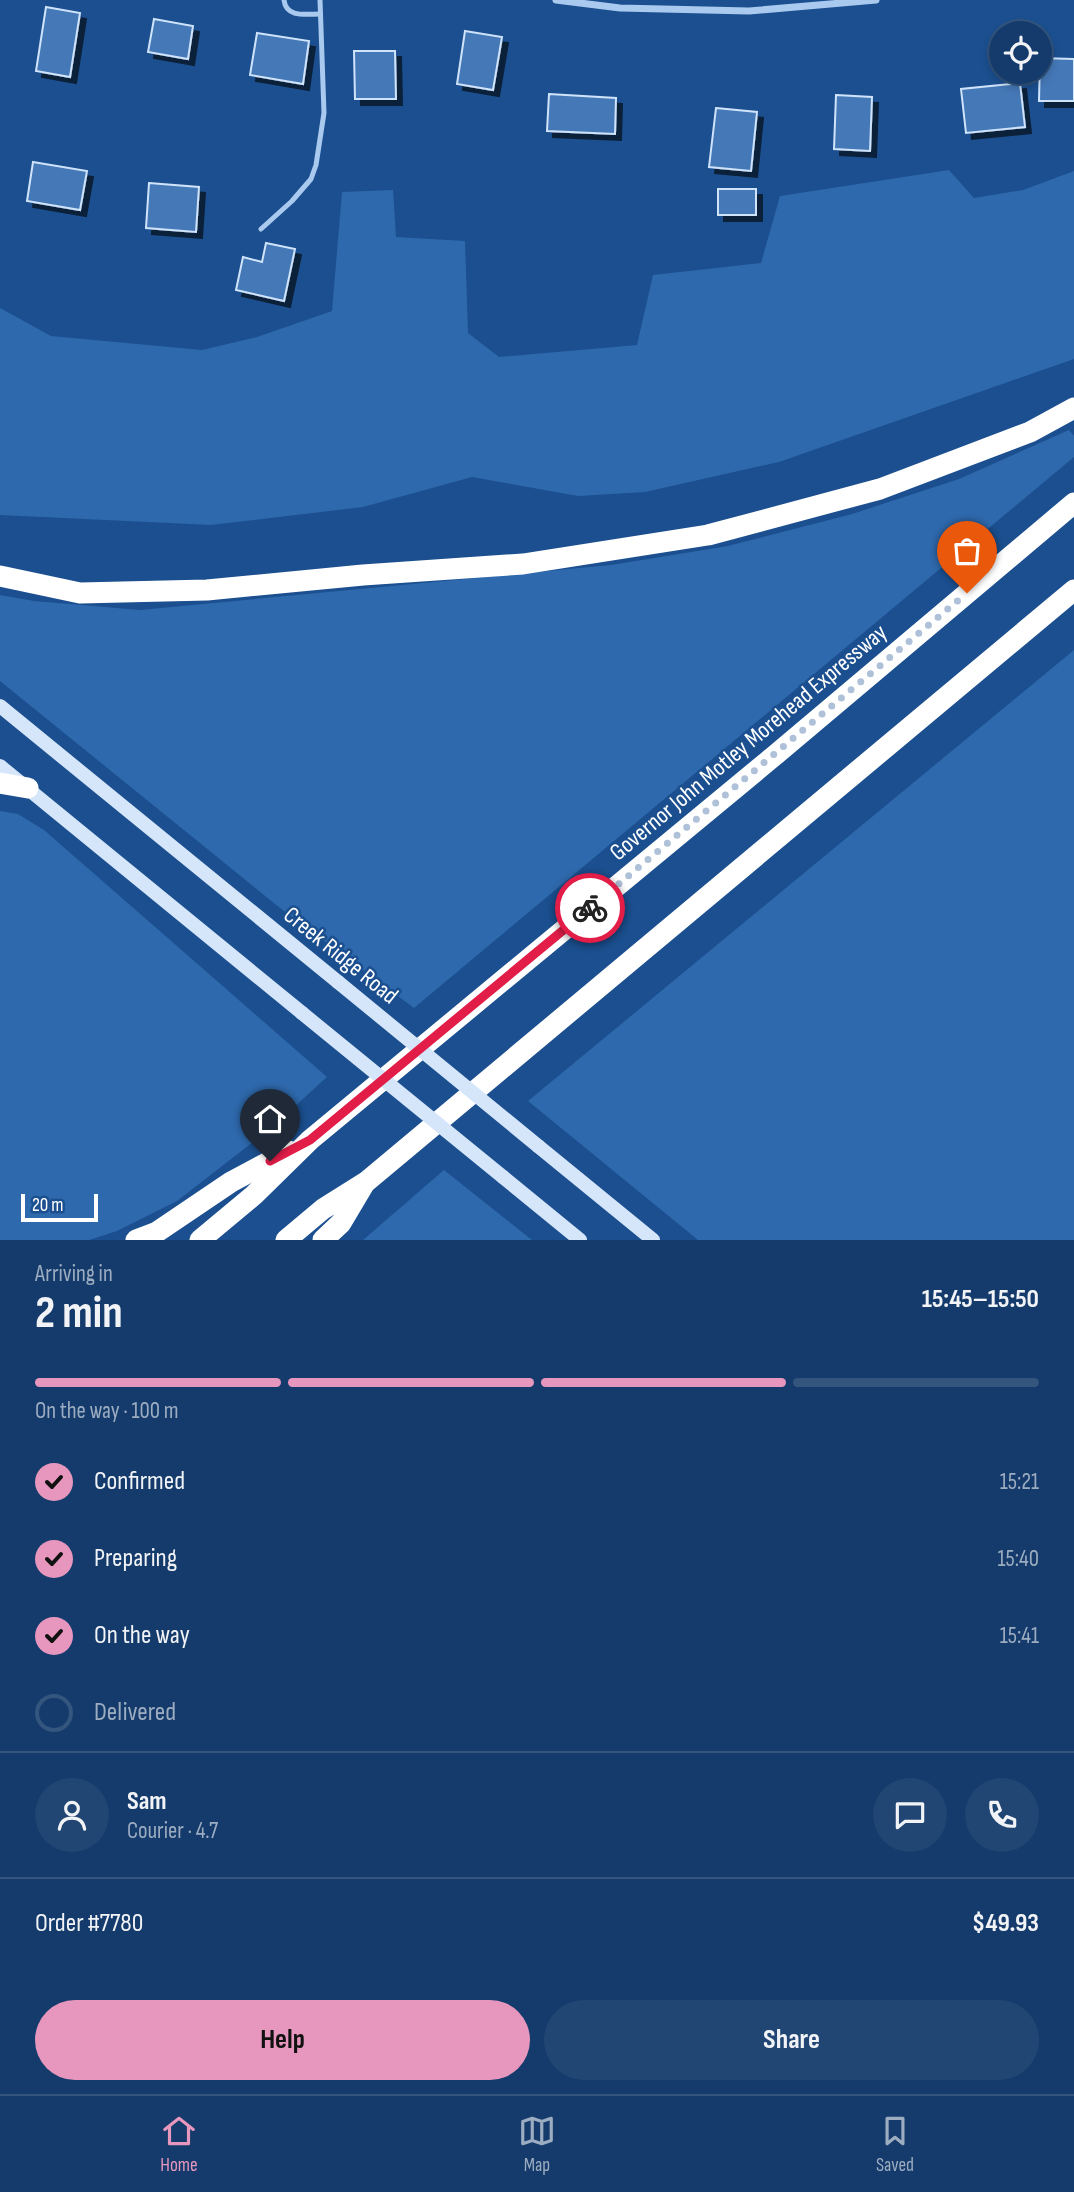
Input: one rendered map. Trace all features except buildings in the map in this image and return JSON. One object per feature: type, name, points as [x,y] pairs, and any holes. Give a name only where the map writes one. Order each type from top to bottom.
[{"type":"highway","points":[[0,576],[80,593],[207,590],[523,564],[695,537],[880,489],[1030,432],[1074,408]]},
{"type":"highway","name":"Governor John Motley Morehead Expressway","points":[[200,1240],[254,1195],[310,1140],[774,756],[1074,503]]},
{"type":"highway","points":[[286,1240],[323,1209],[366,1182],[1074,590]]},
{"type":"highway","points":[[0,783],[28,788]]},
{"type":"highway","points":[[136,1240],[157,1231],[231,1182],[310,1140]]},
{"type":"highway","points":[[323,1240],[341,1223],[366,1182]]},
{"type":"main road","name":"Creek Ridge Road","points":[[0,706],[653,1240]]},
{"type":"main road","points":[[0,766],[580,1240]]},
{"type":"street","points":[[556,0],[620,8],[749,11],[876,0]]},
{"type":"lane","points":[[284,0],[290,12],[300,15],[320,14]]},
{"type":"lane","points":[[261,229],[299,194],[311,179],[316,165],[324,113],[320,0]]},
{"type":"shaded area","points":[[949,170],[974,198],[1023,190],[1074,171],[1074,359],[779,462],[645,492],[578,496],[472,477],[363,507],[211,525],[0,515],[0,308],[51,336],[202,350],[257,337],[332,311],[342,192],[393,190],[396,237],[465,241],[468,333],[499,357],[637,345],[653,275],[761,263],[780,196]]},
{"type":"shaded area","points":[[1069,430],[1074,436],[1074,457],[414,1008],[280,908],[0,681],[0,595],[34,601],[140,610],[611,565],[728,546],[852,514],[959,479]]},
{"type":"shaded area","points":[[1074,650],[1074,1240],[698,1240],[528,1101]]},
{"type":"shaded area","points":[[0,811],[18,814],[44,830],[327,1077],[270,1129],[177,1201],[117,1231],[89,1240],[0,1240]]},
{"type":"shaded area","points":[[444,1170],[532,1240],[363,1240]]},
{"type":"way so far","points":[[590,908],[967,593]]},
{"type":"route","points":[[270,1161],[310,1140],[590,908]]}]
